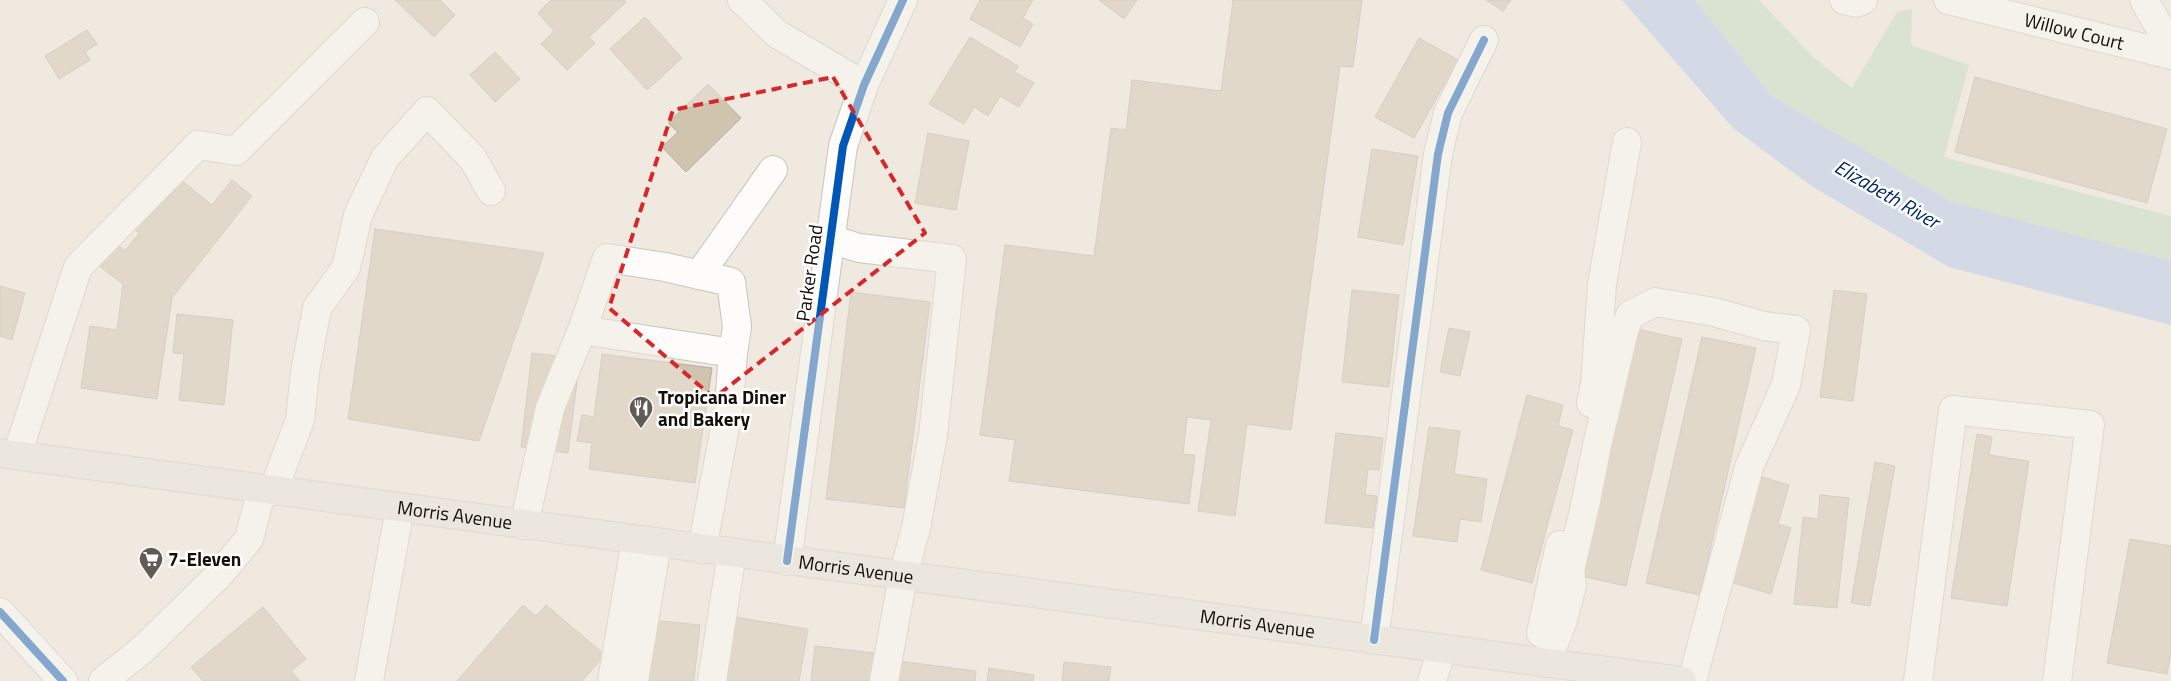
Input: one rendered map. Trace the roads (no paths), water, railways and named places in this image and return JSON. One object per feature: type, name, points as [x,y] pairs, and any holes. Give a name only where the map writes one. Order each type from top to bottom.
[{"type":"main road","name":"Morris Avenue","points":[[9,454],[646,542],[1682,681]]},
{"type":"street","points":[[742,0],[777,34],[864,85]]},
{"type":"street","name":"Parker Road","points":[[787,560],[843,146],[864,85],[903,0]]},
{"type":"street","points":[[1844,0],[1856,3],[1863,0]]},
{"type":"street","name":"Willow Court","points":[[1948,0],[2171,55]]},
{"type":"street","points":[[2144,0],[2171,48]]},
{"type":"street","points":[[9,454],[78,267],[198,145],[236,151],[365,22]]},
{"type":"street","points":[[1374,640],[1438,154],[1448,113],[1484,40]]},
{"type":"street","points":[[103,681],[156,636],[218,576],[249,539],[267,490],[300,420],[305,372],[316,308],[346,268],[358,216],[385,158],[428,111],[473,159],[491,191]]},
{"type":"street","points":[[1541,662],[1595,384],[1602,284],[1626,142]]},
{"type":"street","points":[[699,275],[773,170]]},
{"type":"street","points":[[830,238],[859,248],[952,259],[933,435],[916,528],[903,576],[884,681]]},
{"type":"street","points":[[524,525],[550,408],[582,330],[607,258],[665,267],[731,282],[737,327],[729,406],[702,549]]},
{"type":"street","points":[[1541,662],[1562,623],[1572,586],[1570,570],[1624,331],[1630,315],[1655,302],[1714,312],[1764,326],[1796,330],[1786,385],[1749,467],[1692,681]]},
{"type":"street","points":[[582,330],[733,353]]},
{"type":"street","points":[[1918,681],[1953,410],[2090,425],[2057,681]]},
{"type":"street","points":[[369,681],[400,508]]},
{"type":"street","points":[[612,681],[646,542]]},
{"type":"street","points":[[634,681],[646,542]]},
{"type":"street","points":[[712,681],[732,553]]},
{"type":"street","points":[[0,612],[63,681]]},
{"type":"street","points":[[1432,681],[1442,649]]},
{"type":"water","name":"Elizabeth River","points":[[1622,0],[1695,0],[1771,95],[1952,202],[2171,261],[2171,325],[1949,267],[1813,187],[1733,128]]},
{"type":"place","name":"Tropicana Diner and Bakery","points":[[641,429]]},
{"type":"place","name":"7-Eleven","points":[[151,580]]}]
